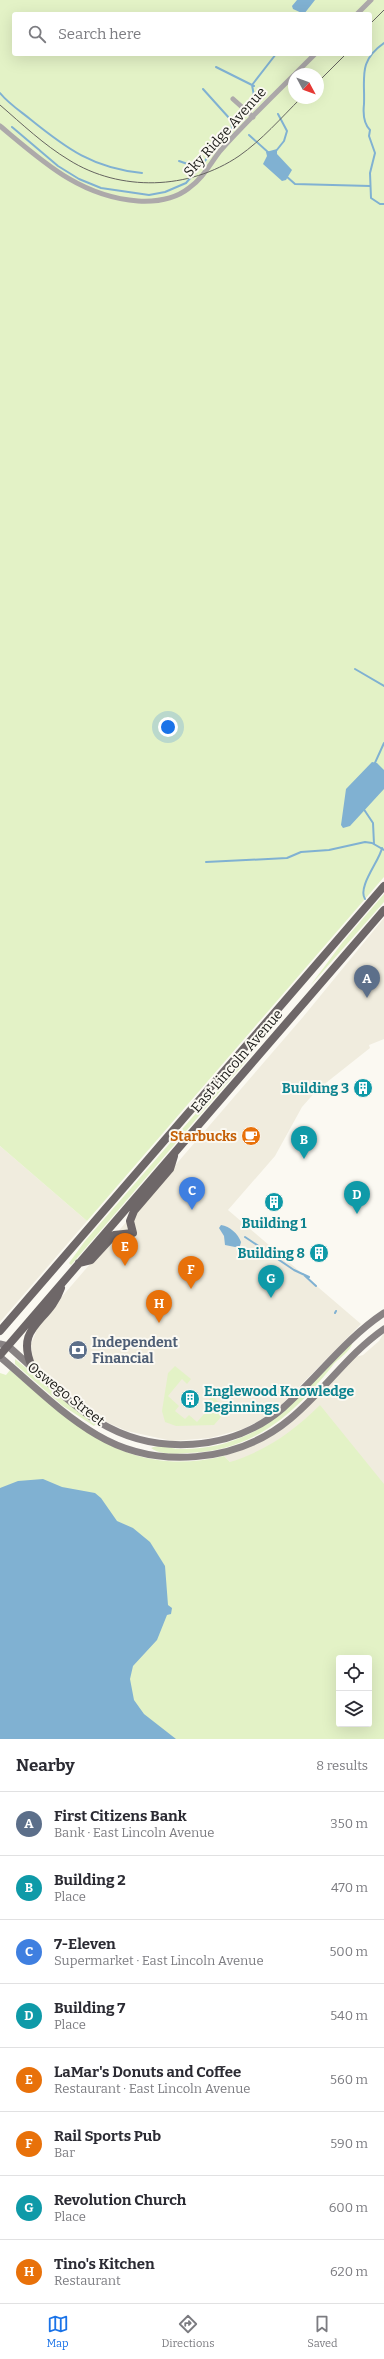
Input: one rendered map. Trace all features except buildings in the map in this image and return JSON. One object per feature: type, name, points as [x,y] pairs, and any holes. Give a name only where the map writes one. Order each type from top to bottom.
[{"type":"main road","name":"East Lincoln Avenue","points":[[0,1331],[384,886]]},
{"type":"main road","name":"East Lincoln Avenue","points":[[0,1356],[4,1345],[62,1283],[384,910]]},
{"type":"main road","points":[[79,1263],[91,1260],[114,1235],[133,1233],[130,1221],[134,1211],[170,1169],[176,1152]]},
{"type":"main road","points":[[32,1367],[26,1349],[27,1338],[56,1301],[62,1283]]},
{"type":"main road","name":"Oswego Street","points":[[4,1345],[85,1413],[117,1431],[159,1443],[205,1443],[237,1435],[269,1418],[294,1398],[355,1335],[384,1313]]},
{"type":"main road","name":"Oswego Street","points":[[0,1356],[74,1420],[103,1439],[129,1449],[153,1455],[197,1457],[240,1447],[278,1428],[300,1410],[362,1345],[384,1329]]},
{"type":"street","points":[[359,12],[371,0]]},
{"type":"street","name":"Sky Ridge Avenue","points":[[301,68],[314,56]]},
{"type":"street","name":"Sky Ridge Avenue","points":[[0,126],[48,166],[80,186],[105,196],[146,201],[169,199],[191,188],[204,174],[221,150],[288,81]]},
{"type":"street","points":[[233,99],[253,117]]},
{"type":"shaded area","points":[[384,918],[384,1039],[369,1045],[370,1048],[317,1090],[302,1107],[275,1156],[228,1210],[361,1324],[281,1405],[259,1421],[243,1429],[210,1438],[172,1441],[127,1431],[104,1421],[80,1403],[33,1361],[31,1344],[36,1332],[34,1329],[303,1017]]},
{"type":"shaded area","points":[[0,1146],[87,1221],[0,1322]]},
{"type":"shaded area","points":[[384,1333],[384,1499],[230,1462],[224,1456],[258,1443],[291,1423],[355,1357],[363,1355],[379,1341]]},
{"type":"green space","points":[[0,0],[384,0],[384,877],[87,1221],[0,1146]]},
{"type":"green space","points":[[384,894],[384,902],[310,986],[342,943]]},
{"type":"green space","points":[[243,1059],[247,1060],[71,1265],[69,1263],[85,1241]]},
{"type":"green space","points":[[352,1343],[347,1351],[303,1400],[270,1427],[252,1437],[211,1451],[168,1454],[151,1448],[158,1446],[181,1449],[204,1448],[226,1443],[248,1435],[266,1425],[281,1413],[336,1357]]},
{"type":"green space","points":[[15,1359],[96,1424],[94,1426],[63,1406],[15,1364]]},
{"type":"green space","points":[[175,1366],[191,1379],[187,1384],[182,1379],[168,1396],[179,1406],[175,1411],[185,1419],[189,1415],[197,1422],[212,1405],[208,1401],[212,1396],[227,1410],[214,1425],[176,1426],[165,1422],[162,1411],[168,1373]]},
{"type":"green space","points":[[10,1370],[58,1411],[106,1443],[132,1454],[160,1460],[190,1461],[224,1456],[230,1462],[256,1452],[279,1439],[290,1432],[320,1405],[384,1484],[384,1739],[0,1739],[0,1373],[6,1375]]},
{"type":"water","points":[[297,0],[315,0],[306,12],[300,12],[293,9],[292,6]]},
{"type":"water","points":[[277,149],[277,154],[292,170],[286,180],[282,181],[263,164],[267,156],[266,152]]},
{"type":"water","points":[[372,762],[377,763],[384,770],[384,789],[350,826],[343,828],[341,825],[346,789]]},
{"type":"water","points":[[221,1225],[228,1227],[236,1233],[241,1242],[240,1246],[235,1247],[225,1245],[224,1236],[219,1228]]},
{"type":"water","points":[[43,1479],[62,1487],[95,1493],[101,1498],[117,1521],[133,1528],[150,1542],[165,1566],[168,1605],[172,1608],[171,1614],[167,1615],[157,1640],[133,1666],[130,1679],[134,1700],[144,1714],[176,1739],[0,1739],[0,1488],[18,1481]]},
{"type":"waterway","points":[[372,54],[384,43]]},
{"type":"waterway","points":[[255,101],[252,85],[274,56]]},
{"type":"waterway","points":[[370,56],[364,78],[364,118],[370,130],[369,136],[375,153],[370,173],[371,198],[380,204],[384,204]]},
{"type":"waterway","points":[[216,67],[254,86]]},
{"type":"waterway","points":[[203,89],[230,119],[240,121]]},
{"type":"waterway","points":[[0,93],[10,104],[69,148],[95,162],[109,167],[142,173]]},
{"type":"waterway","points":[[276,151],[284,141],[287,131],[278,114]]},
{"type":"waterway","points":[[12,127],[58,166],[79,179],[101,188],[149,195],[165,192],[186,183],[232,129],[231,119]]},
{"type":"waterway","points":[[249,135],[269,153]]},
{"type":"waterway","points":[[179,161],[199,168]]},
{"type":"waterway","points":[[286,176],[295,184],[370,186]]},
{"type":"waterway","points":[[355,669],[384,686]]},
{"type":"waterway","points":[[374,765],[384,743]]},
{"type":"waterway","points":[[363,808],[373,823],[374,844]]},
{"type":"waterway","points":[[206,862],[287,858],[301,852],[329,850],[365,842],[372,843],[384,850]]},
{"type":"waterway","points":[[365,899],[363,894],[366,881],[382,848]]},
{"type":"waterway","points":[[245,1237],[294,1270],[309,1277]]},
{"type":"waterway","points":[[303,1274],[316,1286]]},
{"type":"tram line","points":[[372,22],[384,10]]},
{"type":"tram line","points":[[324,76],[344,56]]},
{"type":"tram line","points":[[0,105],[33,134],[69,160],[110,178],[132,182],[154,183],[177,181],[199,175],[219,167],[239,156],[263,136],[295,104]]},
{"type":"place","name":"First Citizens Bank","points":[[367,998]]},
{"type":"place","name":"Building 3","points":[[363,1088]]},
{"type":"place","name":"Starbucks","points":[[251,1136]]},
{"type":"place","name":"Building 2","points":[[304,1159]]},
{"type":"place","name":"Building 1","points":[[274,1202]]},
{"type":"place","name":"7-Eleven","points":[[192,1210]]},
{"type":"place","name":"Building 7","points":[[357,1214]]},
{"type":"place","name":"Building 8","points":[[319,1253]]},
{"type":"place","name":"LaMar's Donuts and Coffee","points":[[125,1266]]},
{"type":"place","name":"Rail Sports Pub","points":[[191,1289]]},
{"type":"place","name":"Revolution Church","points":[[271,1298]]},
{"type":"place","name":"Tino's Kitchen","points":[[159,1323]]},
{"type":"place","name":"Independent Financial","points":[[78,1350]]},
{"type":"place","name":"Englewood Knowledge Beginnings","points":[[190,1399]]}]
